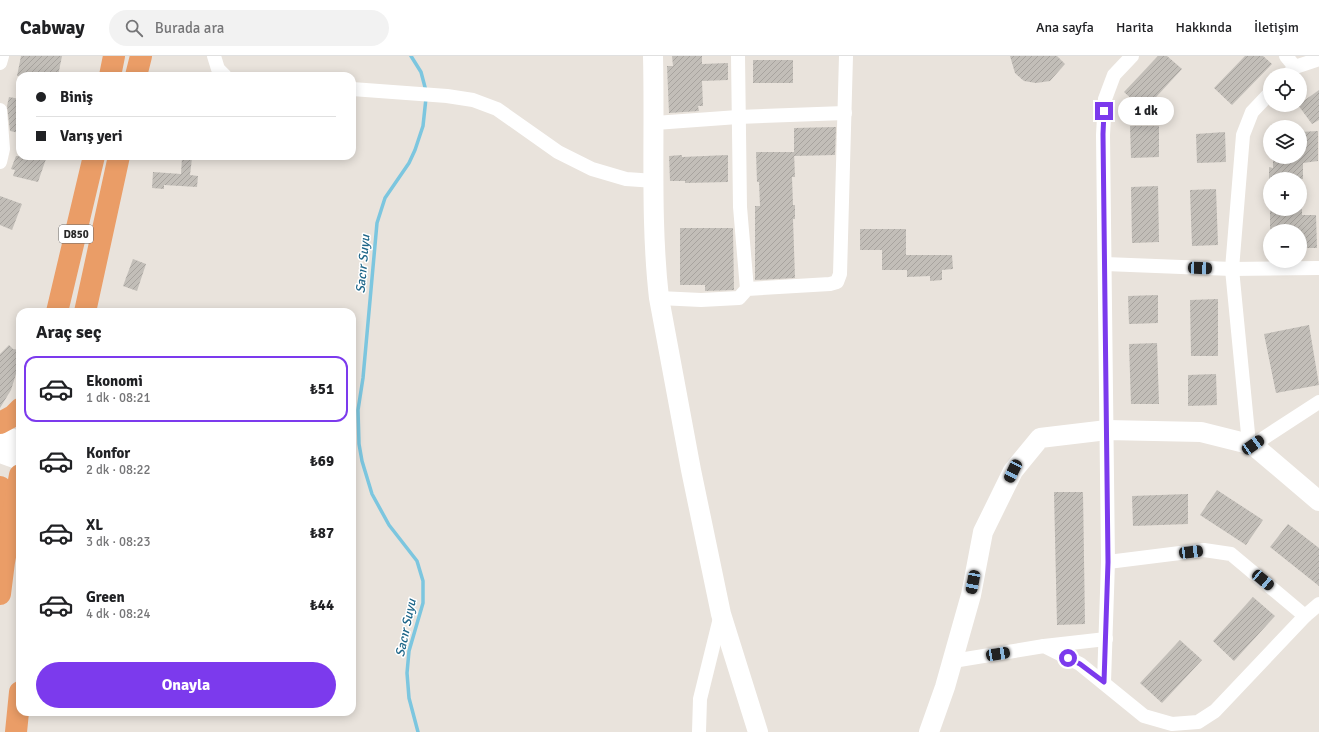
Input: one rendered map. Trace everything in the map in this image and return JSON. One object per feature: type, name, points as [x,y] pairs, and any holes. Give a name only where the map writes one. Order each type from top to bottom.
[{"type":"highway","points":[[111,72],[114,56]]},
{"type":"highway","points":[[137,72],[141,56]]},
{"type":"highway","name":"D850","points":[[58,308],[93,160]]},
{"type":"highway","name":"D850","points":[[86,308],[118,160]]},
{"type":"highway","points":[[0,423],[16,414]]},
{"type":"highway","points":[[0,487],[5,530]]},
{"type":"highway","points":[[0,594],[5,530],[16,490]]},
{"type":"highway","points":[[16,732],[18,716]]},
{"type":"street","points":[[0,63],[2,56]]},
{"type":"street","points":[[214,56],[218,69],[221,72]]},
{"type":"street","points":[[653,56],[656,275],[659,298],[691,470],[721,614],[758,732]]},
{"type":"street","points":[[738,56],[740,207],[747,289]]},
{"type":"street","points":[[659,298],[701,300],[739,298],[747,289],[830,284],[837,282],[840,274],[846,56]]},
{"type":"street","points":[[1104,682],[1108,562],[1103,134],[1105,99],[1114,75],[1132,56]]},
{"type":"street","points":[[1286,56],[1290,68]]},
{"type":"street","points":[[1298,68],[1319,59]]},
{"type":"street","points":[[356,89],[447,96],[473,100],[497,109],[558,152],[601,173],[626,180],[655,181]]},
{"type":"street","points":[[1251,444],[1232,269],[1243,135],[1252,112],[1263,100]]},
{"type":"street","points":[[0,110],[3,149],[0,162]]},
{"type":"street","points":[[655,123],[738,117],[845,113]]},
{"type":"street","points":[[1105,264],[1232,269],[1319,268]]},
{"type":"street","points":[[1251,444],[1319,402]]},
{"type":"street","points":[[929,732],[953,661],[971,594],[983,532],[1013,471],[1040,438],[1107,430],[1201,432],[1251,444],[1319,501]]},
{"type":"street","points":[[0,435],[16,441]]},
{"type":"street","points":[[0,453],[16,459]]},
{"type":"street","points":[[1108,562],[1204,550],[1231,554],[1305,616]]},
{"type":"street","points":[[1044,646],[1080,664],[1144,716],[1172,724],[1198,722],[1215,711],[1305,616],[1319,604]]},
{"type":"street","points":[[699,732],[700,699],[721,614]]},
{"type":"street","points":[[953,661],[1044,646],[1106,639]]},
{"type":"building","points":[[21,56],[62,56],[59,72],[18,72]]},
{"type":"building","points":[[672,56],[702,56],[702,64],[728,63],[728,80],[702,81],[703,106],[698,106],[699,111],[669,113],[667,66],[673,66]]},
{"type":"building","points":[[1010,56],[1057,56],[1065,64],[1050,81],[1036,83],[1024,81],[1015,73]]},
{"type":"building","points":[[1158,56],[1167,56],[1182,69],[1144,110],[1124,92]]},
{"type":"building","points":[[1245,56],[1263,56],[1272,64],[1268,68],[1263,68],[1263,73],[1232,105],[1214,88]]},
{"type":"building","points":[[753,60],[793,60],[793,83],[753,83]]},
{"type":"building","points":[[1319,90],[1319,120],[1312,124],[1303,112],[1307,112],[1307,99]]},
{"type":"building","points":[[9,97],[16,98],[16,132],[10,131],[7,106]]},
{"type":"building","points":[[1130,126],[1159,126],[1159,157],[1131,158]]},
{"type":"building","points":[[836,127],[835,155],[794,156],[794,128]]},
{"type":"building","points":[[1318,131],[1318,161],[1307,162],[1307,132]]},
{"type":"building","points":[[1225,132],[1226,162],[1197,163],[1196,134]]},
{"type":"building","points":[[756,152],[794,152],[795,177],[792,177],[793,205],[795,205],[795,219],[793,219],[795,278],[755,280],[755,206],[760,206],[759,182],[757,182]]},
{"type":"building","points":[[682,155],[682,157],[728,155],[728,182],[685,183],[685,181],[670,181],[669,156]]},
{"type":"building","points":[[16,156],[16,160],[46,160],[38,182],[13,176],[15,170],[11,169]]},
{"type":"building","points":[[182,160],[192,160],[190,175],[198,176],[197,187],[164,185],[164,189],[152,188],[153,172],[181,174]]},
{"type":"building","points":[[1273,164],[1303,164],[1303,172],[1269,172],[1269,167],[1273,168]]},
{"type":"building","points":[[1158,186],[1159,242],[1132,243],[1131,187]]},
{"type":"building","points":[[1216,189],[1218,245],[1192,246],[1190,190]]},
{"type":"building","points":[[0,196],[22,204],[12,230],[0,225]]},
{"type":"building","points":[[1316,215],[1317,248],[1307,248],[1307,224],[1270,224],[1270,216]]},
{"type":"building","points":[[680,228],[733,228],[734,290],[705,291],[705,285],[680,285]]},
{"type":"building","points":[[860,229],[906,229],[906,255],[952,255],[953,269],[942,270],[942,280],[930,281],[930,276],[907,277],[907,270],[882,270],[882,250],[860,250]]},
{"type":"building","points":[[133,259],[146,264],[137,291],[123,286]]},
{"type":"building","points":[[1158,295],[1158,323],[1129,324],[1128,296]]},
{"type":"building","points":[[1218,299],[1218,356],[1191,356],[1190,300]]},
{"type":"building","points":[[1309,325],[1319,385],[1276,393],[1264,334]]},
{"type":"building","points":[[1157,343],[1159,404],[1131,404],[1129,344]]},
{"type":"building","points":[[9,345],[13,349],[16,349],[16,374],[11,390],[0,408],[0,354]]},
{"type":"building","points":[[1216,374],[1217,405],[1188,406],[1188,375]]},
{"type":"building","points":[[1217,490],[1263,520],[1246,545],[1200,515]]},
{"type":"building","points":[[1054,492],[1083,492],[1085,624],[1057,625]]},
{"type":"building","points":[[1188,494],[1188,524],[1133,526],[1132,496]]},
{"type":"building","points":[[1288,524],[1319,548],[1319,586],[1270,547]]},
{"type":"building","points":[[1253,597],[1275,616],[1234,661],[1213,641]]},
{"type":"building","points":[[1180,640],[1202,660],[1162,703],[1140,683]]},
{"type":"waterway","name":"Sacır Suyu","points":[[411,56],[421,72],[426,91]]},
{"type":"waterway","name":"Sacır Suyu","points":[[418,732],[409,698],[407,673],[409,651],[423,603],[423,581],[417,561],[389,525],[372,494],[362,461],[359,444],[358,410],[363,378],[377,223],[385,198],[409,163],[415,150],[423,126],[426,98]]},
{"type":"route","points":[[1068,658],[1080,664],[1104,682],[1108,562],[1103,134],[1104,111]]}]
